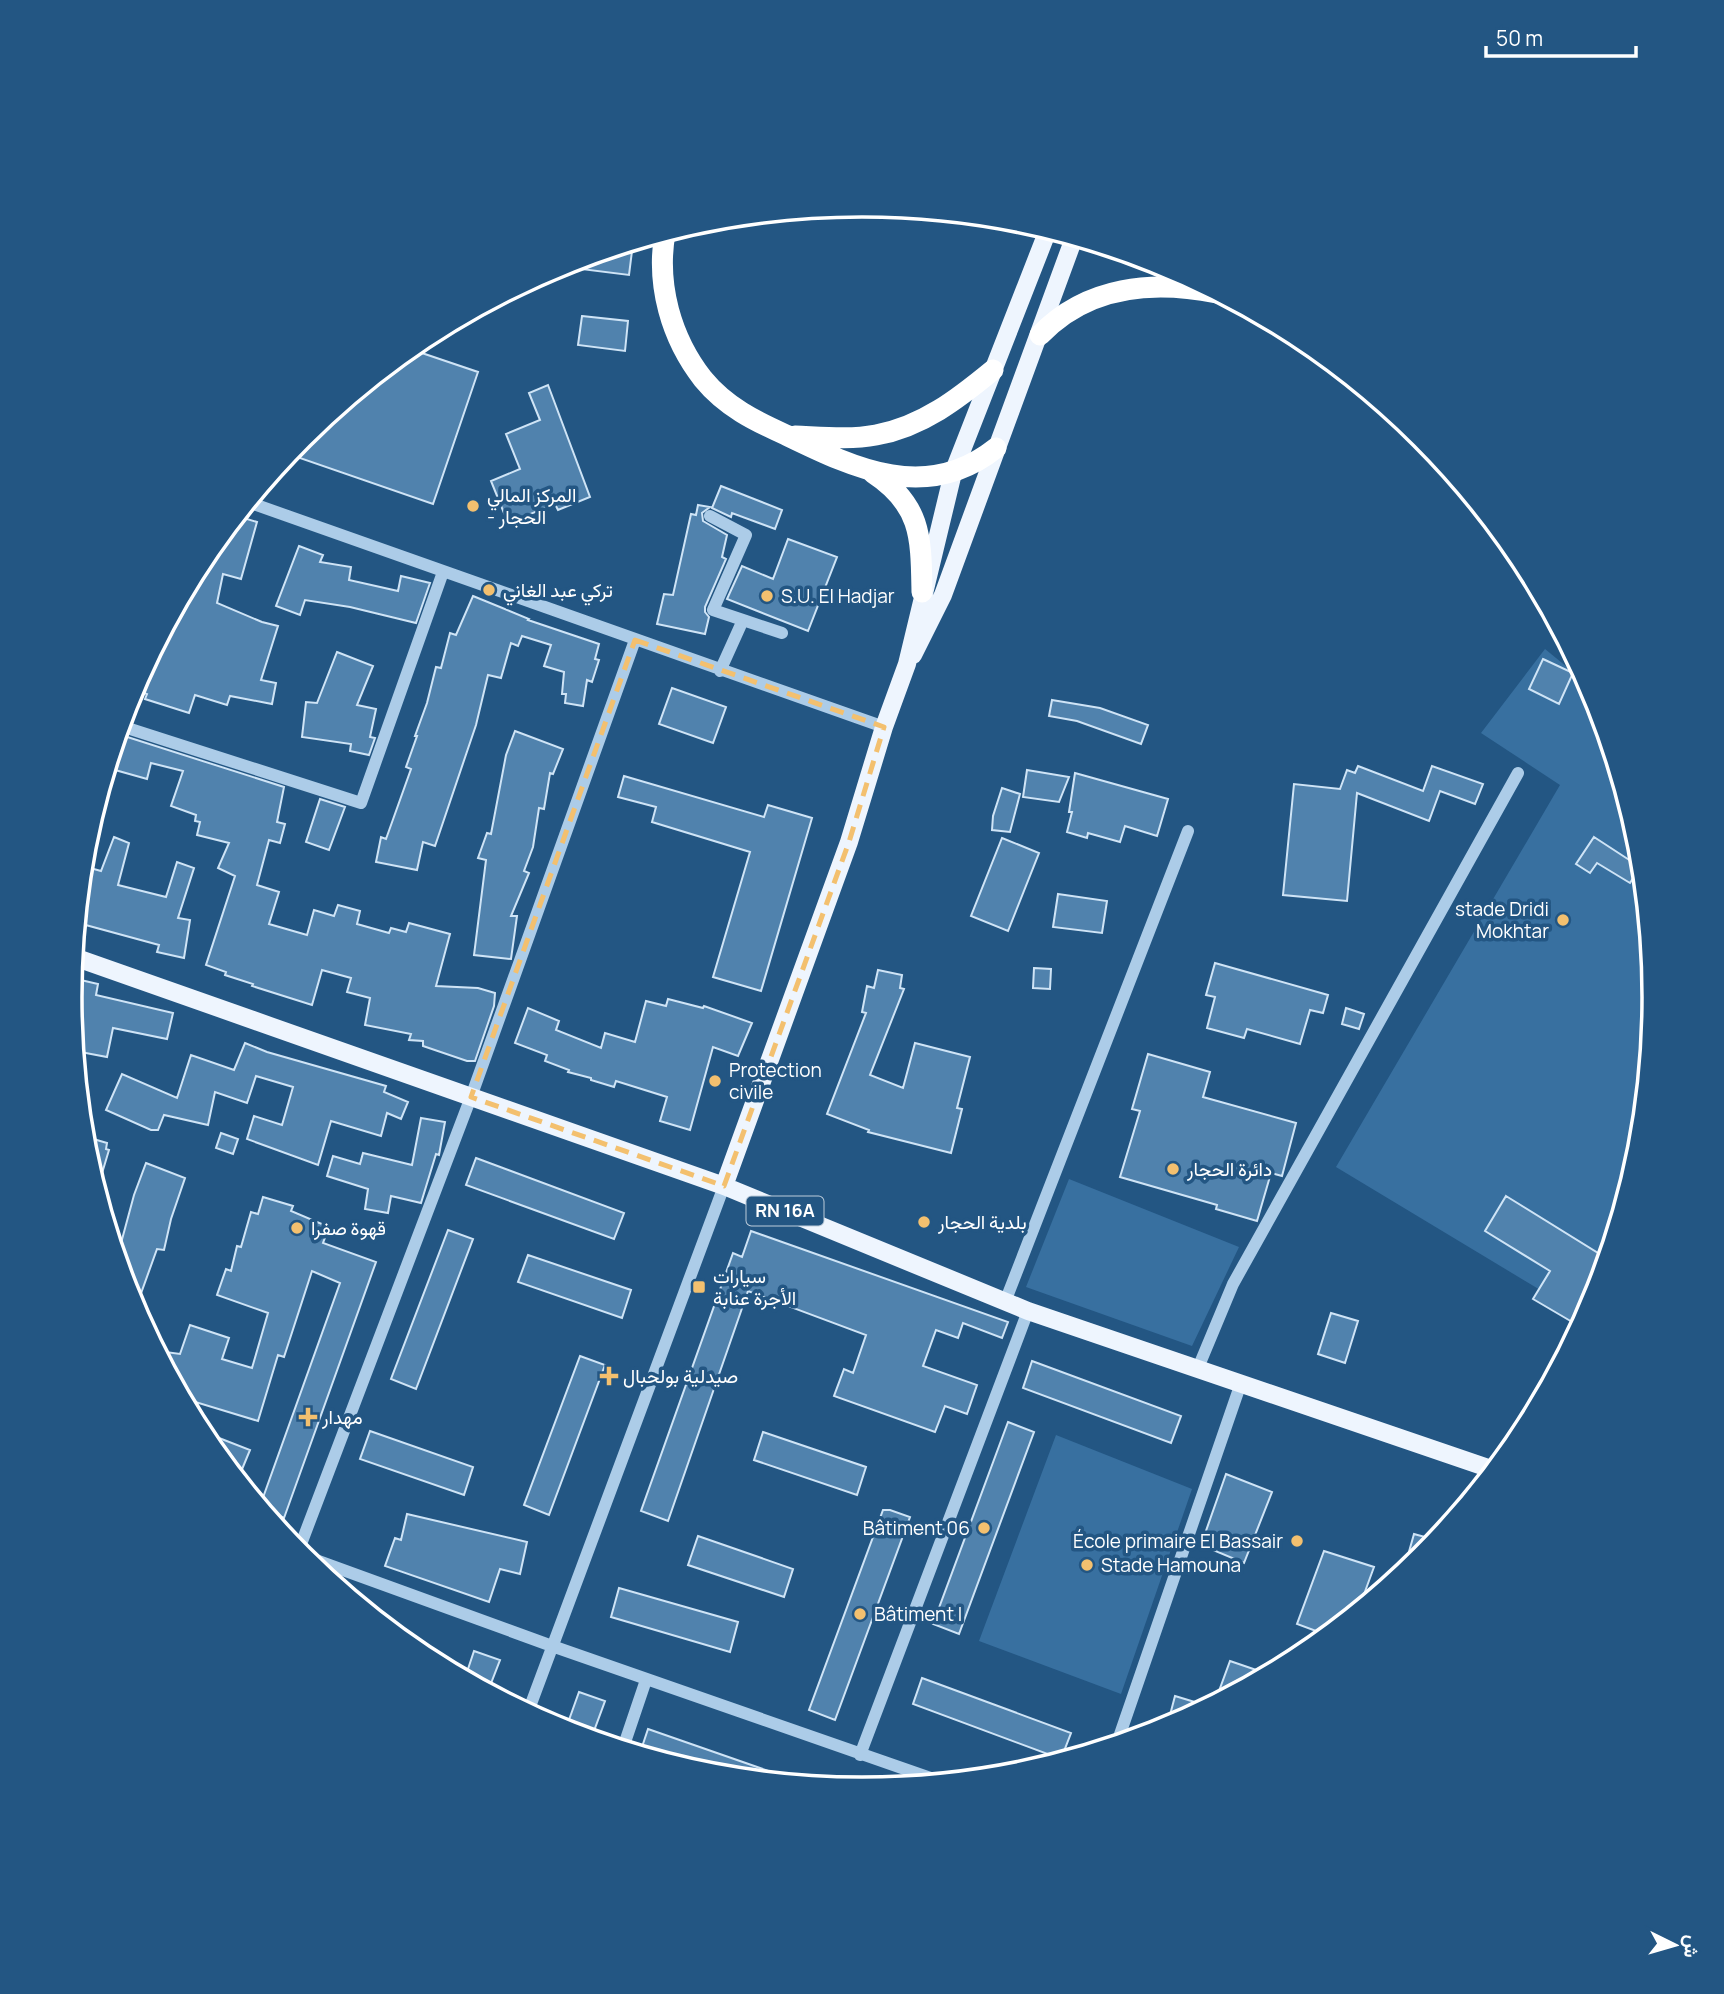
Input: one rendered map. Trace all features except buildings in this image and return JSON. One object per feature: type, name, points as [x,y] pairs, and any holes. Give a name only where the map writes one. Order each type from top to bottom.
[{"type":"highway","points":[[664,243],[664,292],[674,328],[705,381],[741,413],[831,457],[868,470],[902,476],[953,473],[972,466],[996,448]]},
{"type":"highway","points":[[1040,335],[1052,322],[1095,297],[1141,287],[1182,287]]},
{"type":"highway","points":[[785,435],[876,436],[901,428],[945,407],[993,370]]},
{"type":"highway","points":[[868,470],[897,491],[914,515],[919,533],[922,592]]},
{"type":"main road","points":[[724,1186],[849,842],[884,727],[907,664],[922,592],[953,473],[1045,239]]},
{"type":"main road","points":[[907,664],[917,650],[943,595],[1071,246]]},
{"type":"main road","name":"RN 16A","points":[[83,960],[724,1186],[1028,1311],[1485,1467]]},
{"type":"street","points":[[257,505],[884,727]]},
{"type":"street","points":[[710,516],[746,535],[713,610],[782,633]]},
{"type":"street","points":[[130,729],[361,803],[443,572]]},
{"type":"street","points":[[720,671],[743,621]]},
{"type":"street","points":[[304,1540],[471,1097],[635,640]]},
{"type":"street","points":[[1198,1368],[1233,1284],[1518,773]]},
{"type":"street","points":[[1005,1302],[1188,831]]},
{"type":"street","points":[[531,1702],[724,1186]]},
{"type":"street","points":[[860,1755],[1028,1311]]},
{"type":"street","points":[[1120,1732],[1241,1383]]},
{"type":"street","points":[[327,1563],[646,1680],[919,1774]]},
{"type":"street","points":[[626,1740],[646,1680]]},
{"type":"highlighted area","points":[[635,640],[884,727],[849,842],[724,1186],[471,1097]]},
{"type":"shaded area","name":"stade Dridi Mokhtar","points":[[1545,649],[1568,668],[1582,699],[1600,746],[1627,845],[1635,895],[1642,997],[1635,1099],[1615,1199],[1600,1248],[1575,1311],[1336,1167],[1560,785],[1481,733]]},
{"type":"shaded area","points":[[1069,1179],[1239,1247],[1192,1346],[1026,1287]]},
{"type":"shaded area","name":"Stade Hamouna","points":[[1056,1435],[1192,1489],[1121,1694],[979,1641]]},
{"type":"place","name":"المركز المالي - الحجار","points":[[473,506]]},
{"type":"place","name":"تركي عبد الغاني","points":[[489,590]]},
{"type":"place","name":"S.U. El Hadjar","points":[[767,596]]},
{"type":"place","name":"stade Dridi Mokhtar","points":[[1563,920]]},
{"type":"place","name":"Protection civile","points":[[715,1081]]},
{"type":"place","name":"دائرة الحجار","points":[[1173,1169]]},
{"type":"place","name":"بلدية الحجار","points":[[924,1222]]},
{"type":"place","name":"قهوة صفرا","points":[[297,1228]]},
{"type":"place","name":"سيارات الأجرة عنابة","points":[[699,1287]]},
{"type":"place","name":"صيدلية بولحبال","points":[[609,1376]]},
{"type":"place","name":"مهدار","points":[[308,1417]]},
{"type":"place","name":"Bâtiment 06","points":[[984,1528]]},
{"type":"place","name":"École primaire El Bassair","points":[[1297,1541]]},
{"type":"place","name":"Stade Hamouna","points":[[1087,1565]]},
{"type":"place","name":"Bâtiment I","points":[[860,1614]]}]
